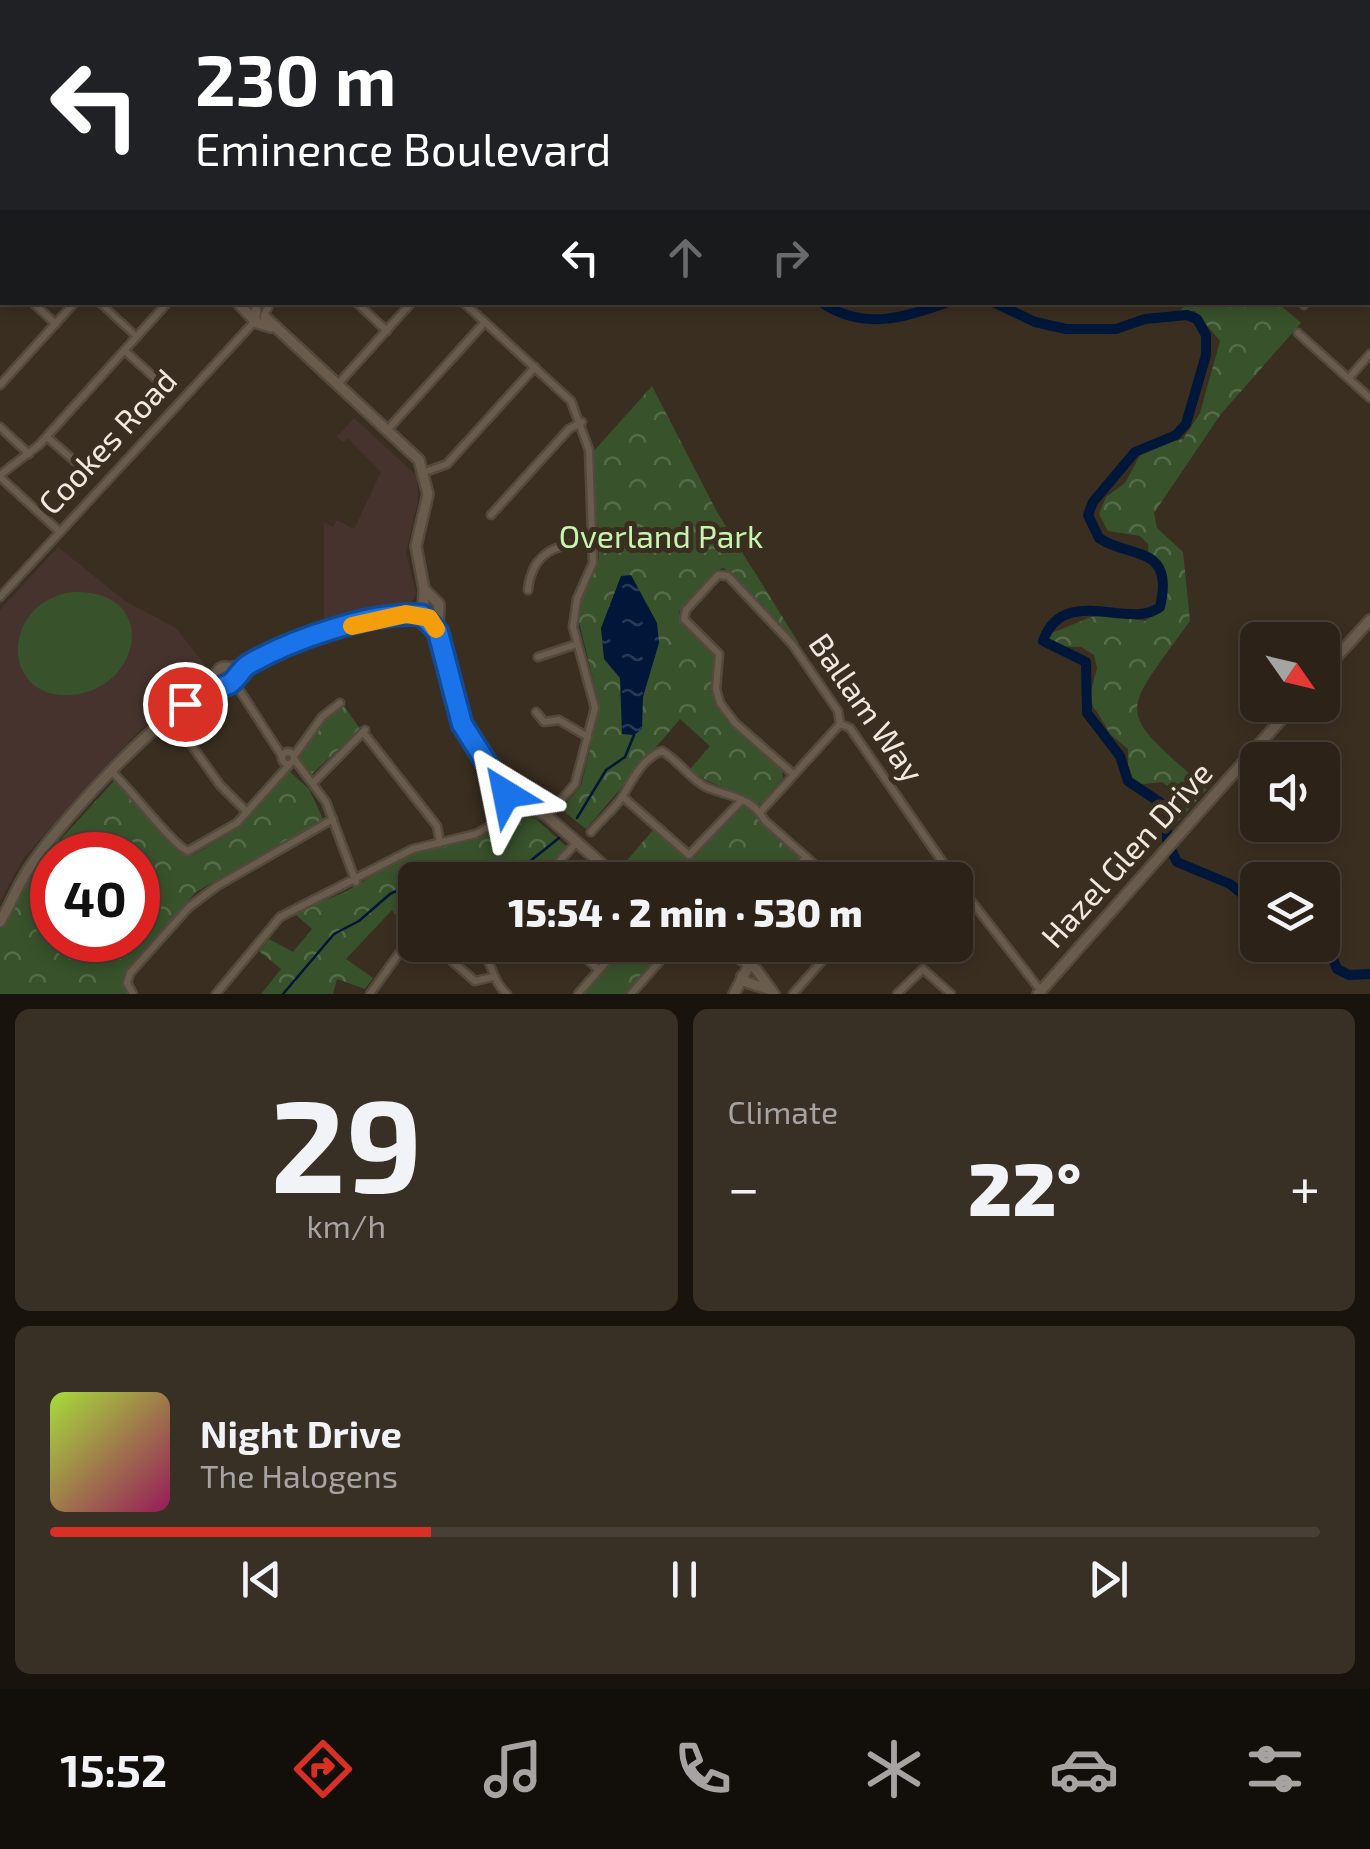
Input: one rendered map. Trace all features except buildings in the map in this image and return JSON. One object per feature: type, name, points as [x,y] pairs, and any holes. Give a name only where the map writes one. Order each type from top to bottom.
[{"type":"street","points":[[35,305],[56,324]]},
{"type":"street","points":[[0,385],[72,305]]},
{"type":"street","points":[[102,305],[137,337]]},
{"type":"street","points":[[60,532],[0,476],[47,437],[165,305]]},
{"type":"street","points":[[241,305],[278,330],[411,449],[424,472],[427,502],[416,554],[462,724],[493,779],[516,800],[547,816],[600,862]]},
{"type":"street","name":"Cookes Road","points":[[0,597],[267,305]]},
{"type":"street","points":[[359,305],[388,330]]},
{"type":"street","points":[[340,384],[409,305]]},
{"type":"street","points":[[466,305],[570,402],[582,422],[589,450],[593,564],[575,608],[577,644],[595,701],[575,784],[547,816]]},
{"type":"street","points":[[389,428],[485,322]]},
{"type":"street","points":[[1298,333],[1370,398]]},
{"type":"street","points":[[125,351],[156,379]]},
{"type":"street","points":[[1348,378],[1370,354]]},
{"type":"street","points":[[424,472],[447,464],[535,367]]},
{"type":"street","points":[[491,516],[569,429],[582,422]]},
{"type":"street","points":[[0,427],[30,454]]},
{"type":"street","points":[[47,437],[78,464]]},
{"type":"street","points":[[528,590],[532,570],[547,552],[569,542],[593,541]]},
{"type":"street","name":"Ballam Way","points":[[792,773],[729,716],[717,694],[719,654],[684,619],[686,610],[723,574],[792,644],[838,711],[840,724],[850,728],[943,862]]},
{"type":"street","points":[[0,922],[30,866],[112,772],[170,715],[204,690],[245,666],[308,638],[428,609]]},
{"type":"street","points":[[1340,653],[1370,620]]},
{"type":"street","points":[[538,657],[577,644]]},
{"type":"street","points":[[227,678],[274,744],[313,783],[333,819],[356,882]]},
{"type":"street","points":[[112,772],[184,850],[198,849],[247,812],[326,712],[340,703]]},
{"type":"street","points":[[536,712],[544,722],[559,720],[588,737]]},
{"type":"street","points":[[170,715],[220,785],[247,812]]},
{"type":"street","name":"Hazel Glen Drive","points":[[1040,992],[1279,722]]},
{"type":"street","points":[[762,810],[840,724]]},
{"type":"street","points":[[313,783],[364,731],[437,826],[440,843]]},
{"type":"street","points":[[590,832],[623,797],[624,787],[652,755],[662,751],[706,786],[728,790],[762,810],[766,821],[812,862]]},
{"type":"street","points":[[623,797],[689,855],[742,800]]},
{"type":"street","points":[[216,994],[280,917],[356,882],[413,849],[476,834],[503,818],[516,800]]},
{"type":"street","points":[[133,994],[127,984],[130,974],[189,908],[221,884],[333,819]]},
{"type":"street","points":[[559,862],[577,842]]},
{"type":"street","points":[[802,862],[806,857]]},
{"type":"street","name":"Ballam Way","points":[[973,904],[1040,992]]},
{"type":"street","points":[[370,994],[398,955]]},
{"type":"street","points":[[453,962],[475,980],[493,977]]},
{"type":"street","points":[[490,962],[493,977],[506,994]]},
{"type":"street","points":[[591,962],[600,970]]},
{"type":"street","points":[[578,994],[607,962]]},
{"type":"street","points":[[631,994],[659,962]]},
{"type":"street","points":[[736,962],[746,976],[771,991]]},
{"type":"street","points":[[792,994],[821,962]]},
{"type":"street","points":[[897,994],[925,969],[951,994]]},
{"type":"street","points":[[734,994],[746,976],[758,974],[771,991]]},
{"type":"shaded area","points":[[354,418],[417,476],[418,501],[406,553],[416,593],[411,604],[349,617],[345,609],[345,618],[324,624],[324,522],[333,527],[337,520],[354,529],[381,472],[348,438],[343,442],[337,437]]},
{"type":"shaded area","points":[[58,547],[125,601],[176,628],[209,670],[207,677],[140,730],[47,832],[30,832],[30,851],[0,901],[0,610]]},
{"type":"green space","points":[[1185,305],[1280,305],[1301,323],[1221,414],[1154,513],[1157,528],[1183,552],[1190,621],[1150,677],[1137,711],[1142,726],[1156,742],[1207,789],[1165,836],[1170,788],[1162,782],[1135,785],[1128,778],[1128,749],[1111,735],[1089,699],[1097,668],[1094,655],[1081,647],[1040,646],[1042,637],[1091,617],[1114,615],[1145,621],[1164,606],[1161,579],[1149,558],[1148,544],[1140,536],[1108,531],[1099,514],[1106,497],[1125,483],[1144,448],[1183,439],[1200,413],[1220,341],[1195,311],[1178,313]]},
{"type":"green space","name":"Overland Park","points":[[652,386],[717,512],[800,645],[724,568],[716,570],[679,612],[683,625],[716,656],[712,687],[715,702],[728,723],[782,769],[783,778],[762,803],[752,804],[705,779],[690,769],[710,746],[680,719],[586,829],[561,809],[581,786],[600,708],[579,622],[582,597],[599,559],[593,452]]},
{"type":"green space","points":[[73,592],[102,596],[121,607],[130,624],[131,644],[124,663],[110,680],[89,691],[62,695],[42,690],[28,679],[20,663],[18,646],[22,628],[33,611],[50,599]]},
{"type":"green space","points":[[344,706],[360,729],[312,774],[298,756],[327,718]]},
{"type":"green space","points":[[288,770],[309,789],[323,819],[196,892],[160,933],[160,832],[67,832],[114,781],[173,845],[193,855],[240,827]]},
{"type":"green space","points":[[742,805],[756,813],[800,857],[796,862],[626,862],[654,829],[683,855],[695,857]]},
{"type":"green space","points":[[517,811],[535,818],[567,847],[553,862],[398,862],[398,918],[392,910],[346,959],[373,978],[365,989],[337,979],[333,994],[261,994],[281,969],[259,951],[269,939],[293,952],[312,929],[294,913],[345,892],[410,854],[474,840]]},
{"type":"green space","points":[[30,878],[30,962],[134,962],[122,980],[127,994],[0,994],[0,930]]},
{"type":"green space","points":[[611,962],[654,962],[625,994],[583,994]]},
{"type":"water","points":[[631,575],[657,623],[659,643],[643,697],[642,729],[634,735],[622,734],[620,678],[604,659],[601,628],[621,576]]},
{"type":"waterway","points":[[826,305],[868,319],[900,317],[939,305]]},
{"type":"waterway","points":[[999,305],[1035,322],[1066,329],[1116,329],[1145,319],[1187,315],[1197,319],[1206,335],[1206,355],[1186,424],[1176,435],[1135,452],[1093,502],[1088,515],[1099,538],[1155,563],[1163,587],[1160,607],[1147,613],[1081,611],[1066,615],[1053,624],[1043,641],[1086,662],[1087,713],[1120,756],[1128,781],[1167,807],[1167,841],[1177,862],[1230,884],[1240,892]]},
{"type":"waterway","points":[[577,818],[606,770],[625,757],[634,735]]},
{"type":"waterway","points":[[529,862],[559,838]]},
{"type":"waterway","points":[[283,994],[334,934],[359,921],[398,890]]},
{"type":"waterway","points":[[1334,962],[1337,969],[1349,975],[1370,974]]},
{"type":"slow traffic","points":[[352,626],[406,614],[429,618],[436,629]]},
{"type":"route","points":[[185,704],[204,690],[230,683],[245,666],[294,643],[387,617],[422,615],[429,618],[438,632],[462,724],[493,779],[506,794]]}]
